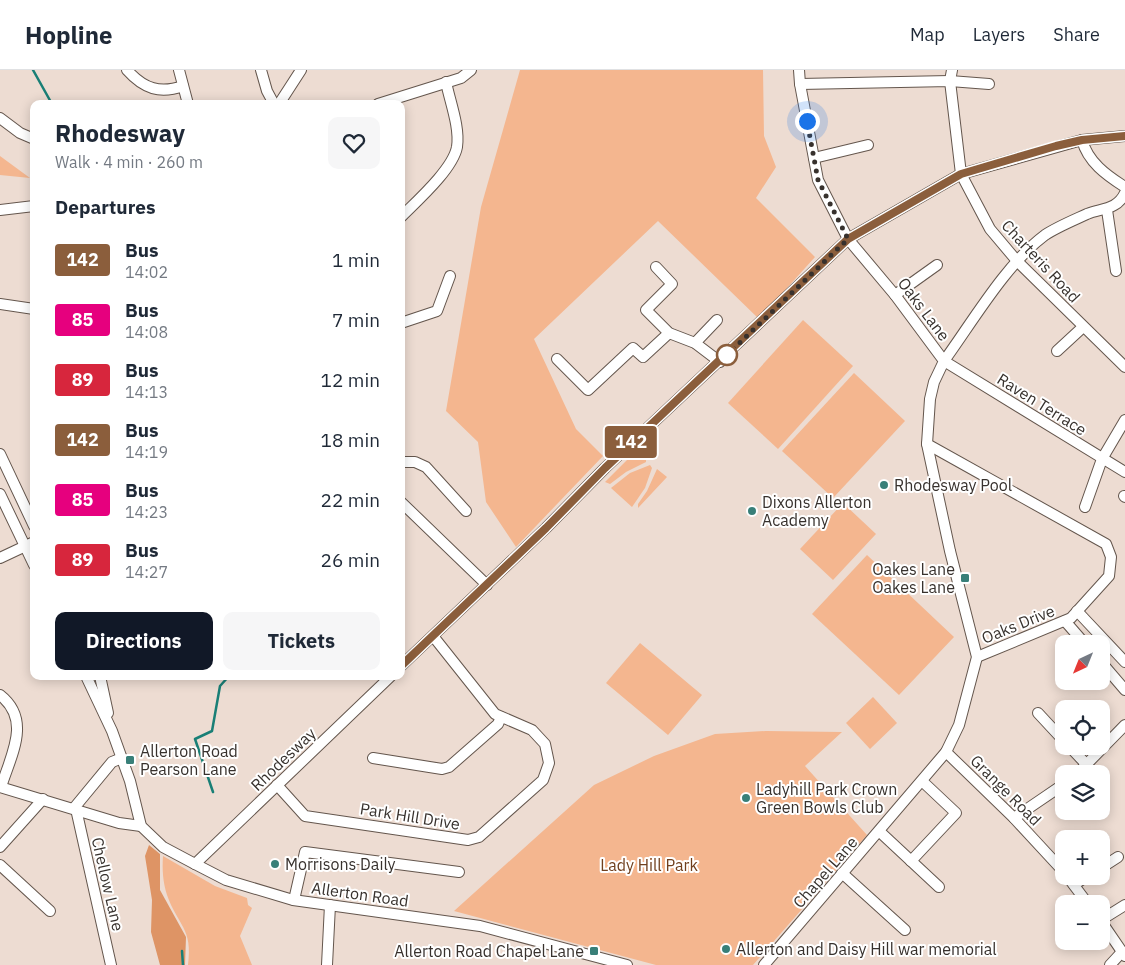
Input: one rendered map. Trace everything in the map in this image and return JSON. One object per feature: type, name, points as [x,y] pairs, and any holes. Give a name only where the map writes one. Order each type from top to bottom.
[{"type":"street","points":[[127,70],[157,91],[183,86]]},
{"type":"street","points":[[179,70],[187,100]]},
{"type":"street","points":[[261,70],[266,91],[272,100]]},
{"type":"street","points":[[282,100],[301,70]]},
{"type":"street","points":[[390,100],[462,78],[471,70]]},
{"type":"street","name":"Oaks Lane","points":[[799,70],[818,180],[848,239],[895,295],[944,361],[934,382],[930,399],[927,444],[950,551],[977,657],[959,725],[946,752]]},
{"type":"street","name":"Charteris Road","points":[[952,70],[950,81],[961,174],[990,229],[1017,261],[1125,368]]},
{"type":"street","points":[[800,84],[950,81],[989,84]]},
{"type":"street","points":[[405,213],[448,165],[457,148],[457,134],[446,82]]},
{"type":"street","points":[[0,118],[20,133],[30,137]]},
{"type":"street","points":[[405,659],[433,636],[487,585],[626,448],[720,362],[848,239],[961,174],[1082,140],[1125,136]]},
{"type":"street","points":[[1082,140],[1086,154],[1110,177],[1125,187]]},
{"type":"street","points":[[814,158],[868,145]]},
{"type":"street","points":[[944,361],[1017,261],[1046,234],[1088,214],[1107,210],[1121,200],[1125,193]]},
{"type":"street","points":[[0,210],[30,206]]},
{"type":"street","points":[[1107,210],[1116,271]]},
{"type":"street","points":[[895,295],[937,265]]},
{"type":"street","points":[[656,267],[672,284],[646,310],[669,333],[695,343],[720,362]]},
{"type":"street","points":[[405,321],[437,312],[450,276]]},
{"type":"street","points":[[0,304],[30,308]]},
{"type":"street","points":[[695,343],[717,320]]},
{"type":"street","points":[[1058,351],[1083,327]]},
{"type":"street","points":[[557,359],[588,390],[633,348],[643,357],[669,333]]},
{"type":"street","name":"Raven Terrace","points":[[944,361],[1125,472]]},
{"type":"street","points":[[1085,507],[1102,459],[1125,420]]},
{"type":"street","name":"Oaks Drive","points":[[927,444],[1106,544],[1111,558],[1109,576],[1077,611],[1065,620],[977,657]]},
{"type":"street","points":[[0,454],[29,505]]},
{"type":"street","points":[[405,462],[415,462],[426,467],[466,511]]},
{"type":"street","points":[[0,494],[29,544],[0,558]]},
{"type":"street","points":[[405,506],[487,585]]},
{"type":"street","points":[[1077,611],[1125,662]]},
{"type":"street","points":[[1065,620],[1078,635]]},
{"type":"street","name":"Park Hill Drive","points":[[277,785],[305,816],[468,840],[479,837],[543,780],[549,763],[545,744],[532,730],[495,714],[433,636]]},
{"type":"street","points":[[1110,672],[1125,690]]},
{"type":"street","points":[[0,694],[11,703],[19,729],[0,787],[129,826],[141,826],[122,758],[112,731],[88,680]]},
{"type":"street","points":[[101,680],[112,731]]},
{"type":"street","name":"Rhodesway","points":[[195,864],[387,680]]},
{"type":"street","points":[[1038,713],[1055,731]]},
{"type":"street","points":[[373,758],[442,769],[449,767],[498,724],[501,717]]},
{"type":"street","points":[[1078,755],[1086,764],[1125,725]]},
{"type":"street","name":"Chapel Lane","points":[[764,965],[842,873],[880,832],[946,752]]},
{"type":"street","name":"Grange Road","points":[[946,752],[1055,858]]},
{"type":"street","points":[[75,809],[112,762],[122,758]]},
{"type":"street","points":[[911,861],[956,814],[922,782]]},
{"type":"street","points":[[1014,818],[1055,790]]},
{"type":"street","points":[[0,847],[43,799]]},
{"type":"street","name":"Chellow Lane","points":[[75,809],[111,965]]},
{"type":"street","name":"Allerton Road","points":[[141,826],[163,847],[226,880],[294,900],[480,926],[627,965]]},
{"type":"street","points":[[880,832],[939,887]]},
{"type":"street","points":[[294,900],[305,852],[459,872]]},
{"type":"street","points":[[1110,862],[1118,857]]},
{"type":"street","points":[[0,864],[50,911]]},
{"type":"street","points":[[842,873],[905,930]]},
{"type":"street","points":[[327,965],[330,905]]},
{"type":"street","points":[[1110,914],[1125,905]]},
{"type":"street","points":[[1110,933],[1124,954],[1110,965]]},
{"type":"green space","points":[[520,70],[763,70],[764,136],[776,167],[756,198],[815,257],[759,319],[658,221],[534,339],[576,429],[603,456],[516,547],[486,502],[478,442],[446,411],[481,207]]},
{"type":"green space","points":[[0,156],[30,178],[0,175]]},
{"type":"green space","points":[[803,320],[853,366],[778,449],[728,403]]},
{"type":"green space","points":[[854,373],[905,421],[833,498],[782,451]]},
{"type":"green space","points":[[638,449],[646,458],[646,462],[626,472],[610,484],[605,482]]},
{"type":"green space","points":[[650,465],[652,468],[645,488],[632,507],[611,488],[630,473]]},
{"type":"green space","points":[[657,469],[667,477],[638,508],[638,504],[647,491]]},
{"type":"green space","points":[[843,503],[876,534],[833,580],[800,549]]},
{"type":"green space","points":[[867,555],[954,637],[899,695],[812,614]]},
{"type":"green space","points":[[640,643],[702,695],[668,735],[606,683]]},
{"type":"green space","points":[[873,697],[897,723],[870,749],[846,723]]},
{"type":"green space","name":"Lady Hill Park","points":[[766,731],[842,732],[805,766],[867,835],[753,965],[656,965],[454,911],[594,785],[654,756],[715,734]]},
{"type":"green space","points":[[163,856],[215,886],[247,898],[248,905],[252,908],[240,936],[252,965],[188,965],[188,943],[184,928],[167,895],[163,876]]},
{"type":"shaded area","points":[[149,845],[160,854],[160,890],[186,937],[185,965],[160,965],[151,932],[152,900],[145,856]]},
{"type":"waterway","points":[[33,70],[50,100]]},
{"type":"waterway","points":[[213,792],[195,739],[212,731],[220,686],[225,680]]},
{"type":"waterway","points":[[182,951],[183,965]]},
{"type":"bus line","name":"142","points":[[405,662],[546,528],[593,479],[720,362],[848,239],[961,174],[1043,149],[1082,140],[1125,136]]},
{"type":"place","name":"Rhodesway Pool","points":[[884,485]]},
{"type":"place","name":"Dixons Allerton Academy","points":[[752,511]]},
{"type":"place","name":"Oakes Lane Oakes Lane","points":[[965,578]]},
{"type":"place","name":"Allerton Road Pearson Lane","points":[[130,760]]},
{"type":"place","name":"Ladyhill Park Crown Green Bowls Club","points":[[746,798]]},
{"type":"place","name":"Morrisons Daily","points":[[275,864]]},
{"type":"place","name":"Allerton and Daisy Hill war memorial","points":[[726,949]]},
{"type":"place","name":"Allerton Road Chapel Lane","points":[[594,951]]},
{"type":"route","points":[[727,355],[848,239],[818,180],[807,121]]}]
